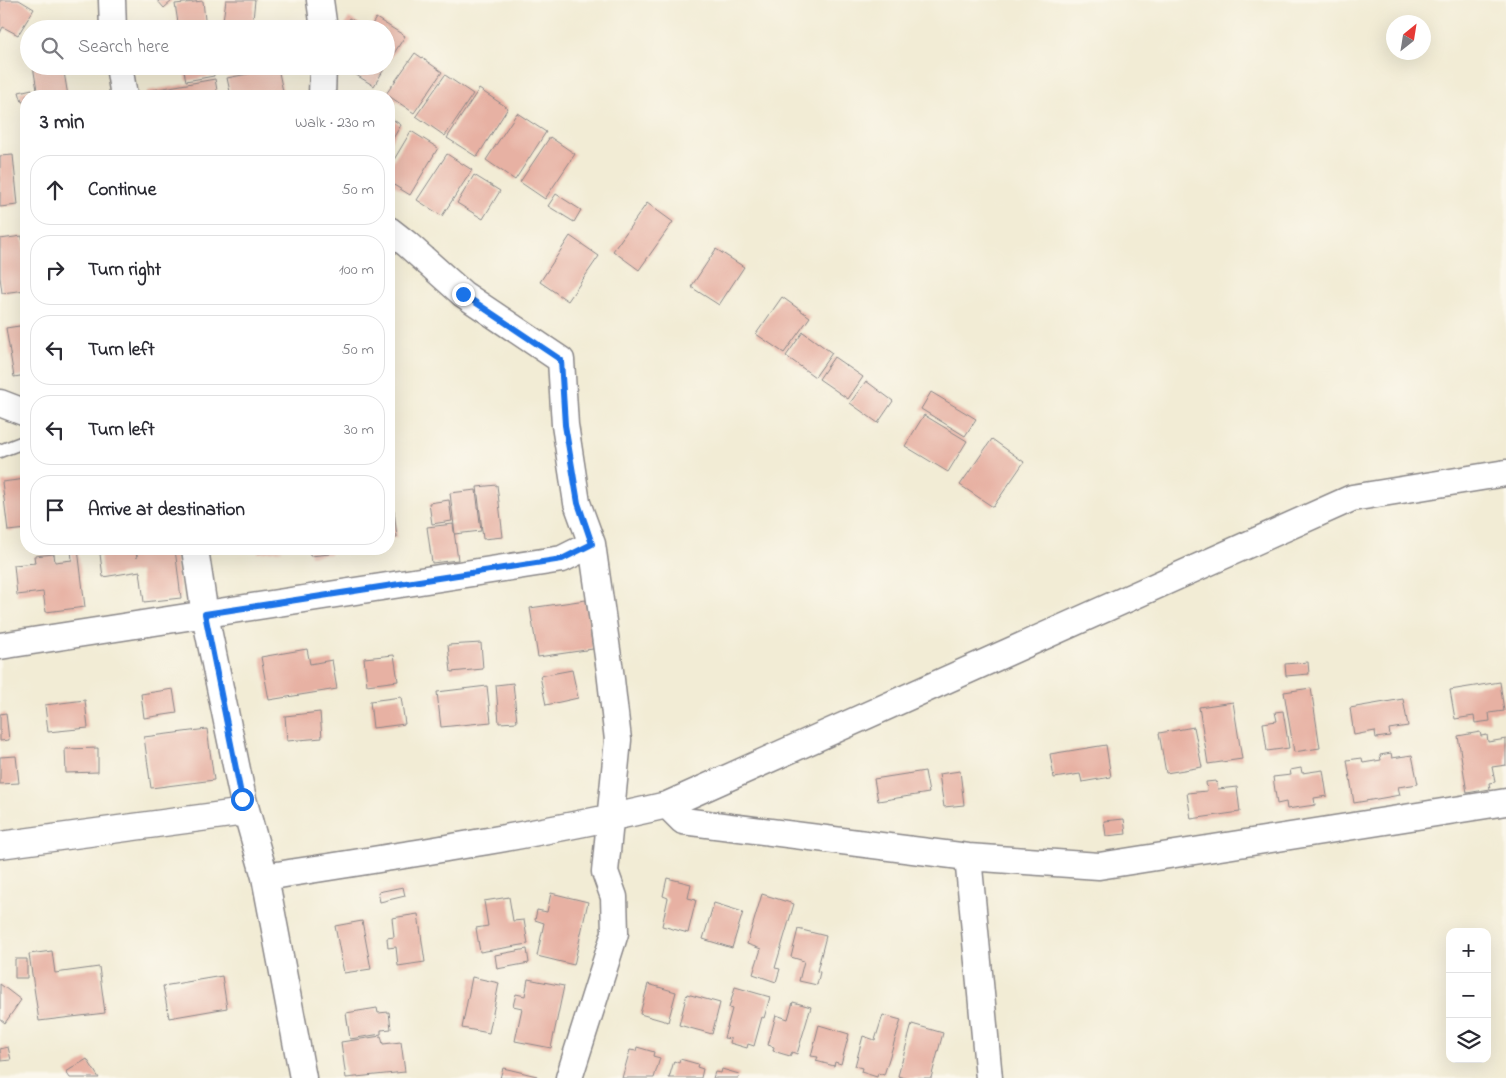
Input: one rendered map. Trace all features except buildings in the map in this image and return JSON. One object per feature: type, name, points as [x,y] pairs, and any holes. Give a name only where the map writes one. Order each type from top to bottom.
[{"type":"street","points":[[112,0],[113,20]]},
{"type":"street","points":[[320,0],[323,20]]},
{"type":"street","points":[[120,75],[123,90]]},
{"type":"street","points":[[322,90],[323,75]]},
{"type":"street","points":[[395,235],[463,294],[561,360],[565,425],[578,503],[592,544],[618,740],[605,872],[614,897],[615,932],[570,1078]]},
{"type":"street","points":[[0,403],[20,411]]},
{"type":"street","points":[[265,877],[430,851],[609,818],[667,805],[1352,498],[1506,473]]},
{"type":"street","points":[[0,646],[562,559],[592,544]]},
{"type":"street","points":[[196,555],[205,614],[245,812],[265,877],[303,1078]]},
{"type":"street","points":[[667,805],[683,821],[968,857],[1100,866],[1506,802]]},
{"type":"street","points":[[0,845],[245,812]]},
{"type":"street","points":[[968,857],[989,1078]]},
{"type":"lane","points":[[0,451],[20,443]]},
{"type":"route","points":[[242,799],[205,614],[562,559],[592,544],[578,503],[565,425],[561,360],[463,294]]}]
